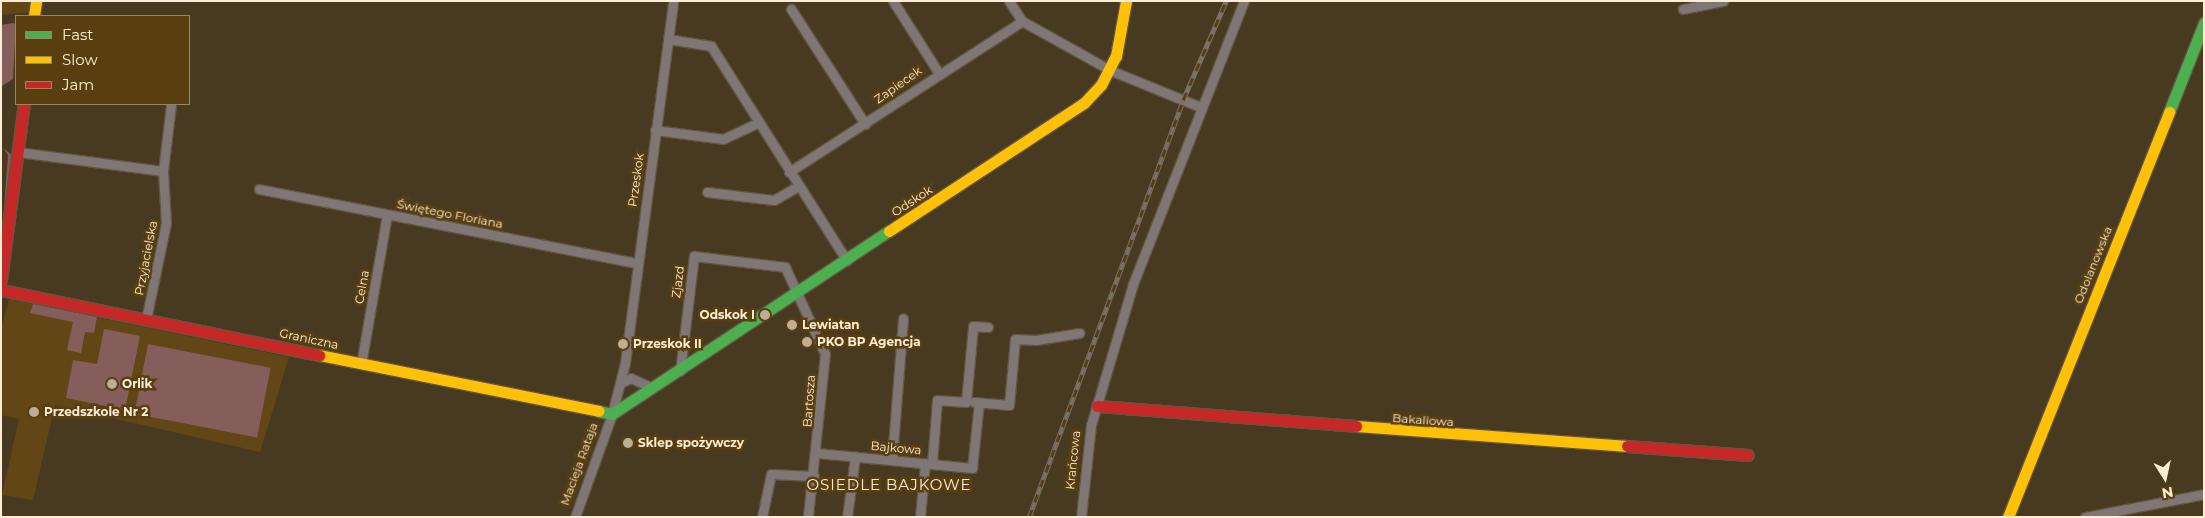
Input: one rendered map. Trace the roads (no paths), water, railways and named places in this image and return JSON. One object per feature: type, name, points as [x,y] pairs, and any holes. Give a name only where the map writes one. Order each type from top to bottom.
[{"type":"street","points":[[34,15],[36,1]]},
{"type":"street","name":"Przeskok","points":[[612,414],[625,363],[673,1]]},
{"type":"street","points":[[894,1],[938,72]]},
{"type":"street","points":[[1009,1],[1022,21],[1110,70],[1200,107]]},
{"type":"street","points":[[1110,70],[1120,42],[1126,1]]},
{"type":"street","name":"Krańcowa","points":[[1081,517],[1097,406],[1133,284],[1200,107],[1244,1]]},
{"type":"street","points":[[1683,9],[1722,1]]},
{"type":"street","points":[[791,9],[865,124]]},
{"type":"street","name":"Zapiecek","points":[[789,172],[865,124],[938,72],[1022,21]]},
{"type":"street","name":"Odolanowska","points":[[2008,517],[2204,23]]},
{"type":"street","points":[[668,39],[712,46],[846,261]]},
{"type":"street","name":"Odskok","points":[[635,400],[1074,111],[1110,70]]},
{"type":"street","points":[[1,280],[24,105]]},
{"type":"street","name":"Przyjacielska","points":[[146,320],[166,223],[163,171],[171,105]]},
{"type":"street","points":[[655,130],[723,139],[759,122]]},
{"type":"street","points":[[18,152],[163,171]]},
{"type":"street","points":[[708,192],[774,200],[798,186]]},
{"type":"street","name":"Świętego Floriana","points":[[259,189],[637,263]]},
{"type":"street","name":"Celna","points":[[361,364],[387,215]]},
{"type":"street","name":"Zjazd","points":[[680,371],[694,256],[784,267],[797,294]]},
{"type":"street","name":"Graniczna","points":[[1,290],[612,414]]},
{"type":"street","name":"Bartosza","points":[[797,294],[825,354],[818,453],[808,517]]},
{"type":"street","points":[[892,459],[903,318]]},
{"type":"street","points":[[966,402],[973,326],[988,327]]},
{"type":"street","points":[[920,517],[936,400],[1009,405],[1015,338],[1036,340],[1079,333]]},
{"type":"street","points":[[625,363],[636,381],[635,400],[621,399],[619,388],[636,381],[652,388]]},
{"type":"street","name":"Macieja Rataja","points":[[574,517],[612,414],[635,400]]},
{"type":"street","name":"Bajkowa","points":[[818,453],[972,468],[979,403]]},
{"type":"street","name":"Bakaliowa","points":[[1097,406],[1748,455]]},
{"type":"street","points":[[847,517],[855,457]]},
{"type":"street","points":[[762,517],[772,474],[814,476]]},
{"type":"street","points":[[2085,517],[2204,494]]},
{"type":"railway","points":[[1029,517],[1183,100],[1226,1]]},
{"type":"place","name":"Odskok I","points":[[765,315]]},
{"type":"place","name":"Lewiatan","points":[[792,325]]},
{"type":"place","name":"PKO BP Agencja","points":[[807,342]]},
{"type":"place","name":"Przeskok II","points":[[623,344]]},
{"type":"place","name":"Orlik","points":[[112,384]]},
{"type":"place","name":"Przedszkole Nr 2","points":[[34,412]]},
{"type":"place","name":"Sklep spożywczy","points":[[628,443]]},
{"type":"district","name":"OSIEDLE BAJKOWE","points":[[889,485]]}]
